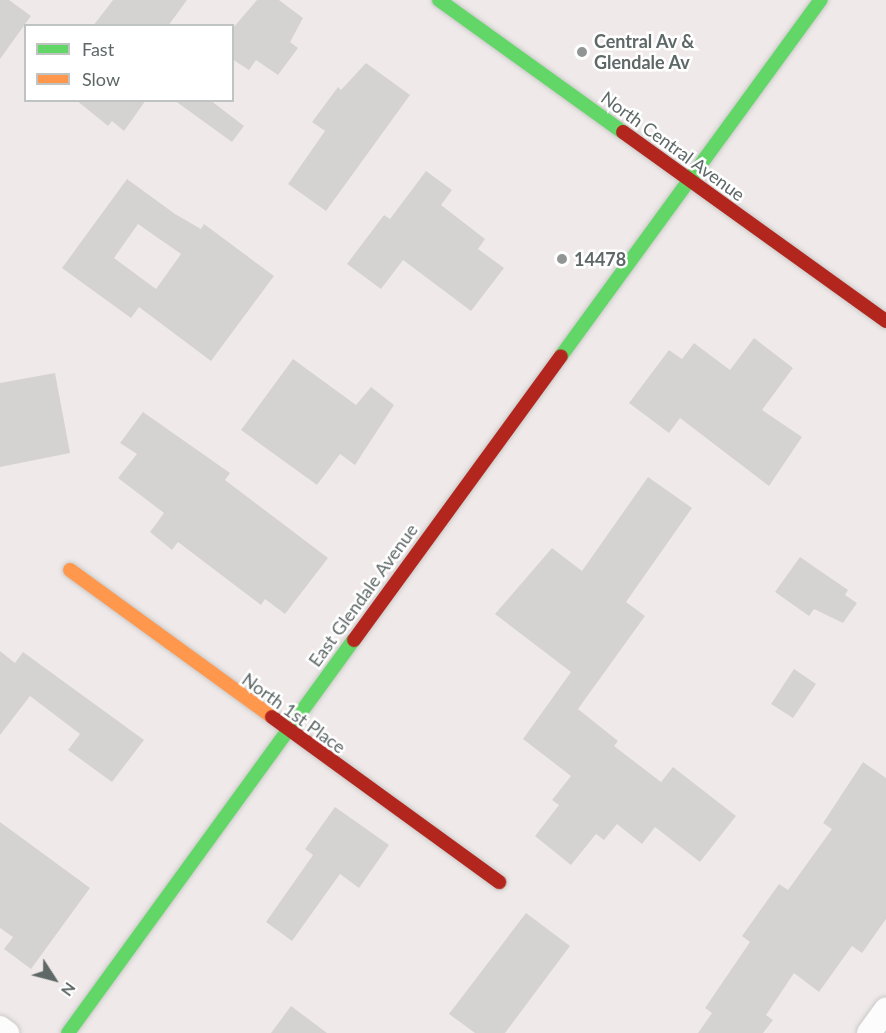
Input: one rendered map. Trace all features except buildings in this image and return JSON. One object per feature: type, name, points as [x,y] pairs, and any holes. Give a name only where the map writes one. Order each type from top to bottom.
[{"type":"main road","name":"North Central Avenue","points":[[439,0],[886,321]]},
{"type":"main road","name":"East Glendale Avenue","points":[[68,1033],[821,0]]},
{"type":"main road","name":"North 1st Place","points":[[70,570],[499,882]]},
{"type":"street","points":[[869,1033],[886,1010]]},
{"type":"street","points":[[0,1028],[7,1033]]},
{"type":"traffic: fast","points":[[439,0],[623,132]]},
{"type":"traffic: fast","points":[[561,356],[821,0]]},
{"type":"traffic: fast","points":[[68,1033],[354,640]]},
{"type":"traffic: slow","points":[[70,570],[272,717]]},
{"type":"traffic: jam","points":[[623,132],[886,321]]},
{"type":"traffic: jam","points":[[354,640],[561,356]]},
{"type":"traffic: jam","points":[[272,717],[499,882]]},
{"type":"place","name":"Central Av & Glendale Av","points":[[582,52]]},
{"type":"place","name":"14478","points":[[562,259]]}]
